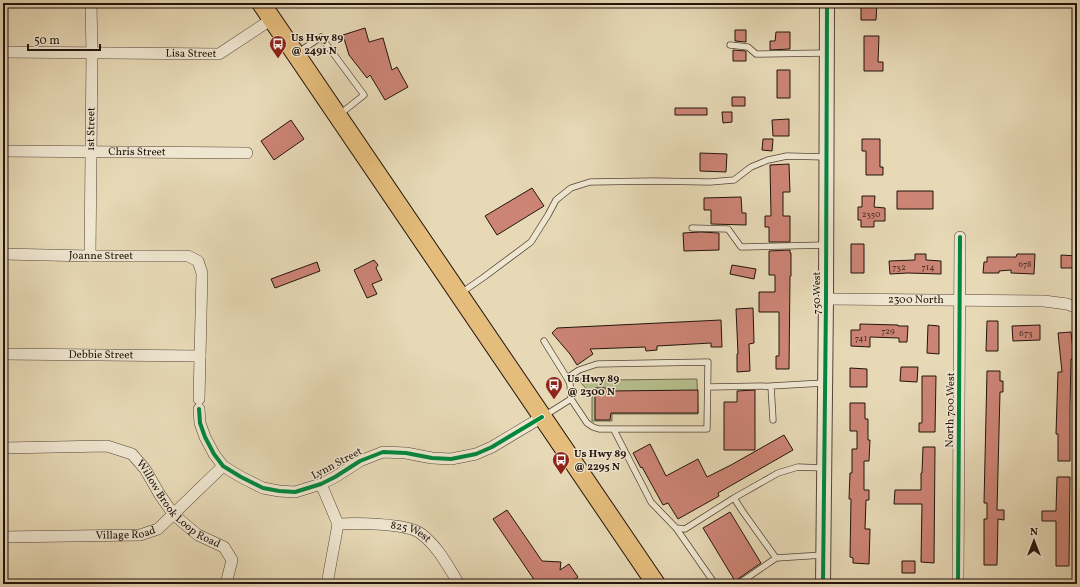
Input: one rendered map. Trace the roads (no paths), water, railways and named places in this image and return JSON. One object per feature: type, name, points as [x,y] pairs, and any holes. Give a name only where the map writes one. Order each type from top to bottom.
[{"type":"main road","points":[[261,3],[656,584]]},
{"type":"street","name":"1st Street","points":[[90,3],[92,53],[90,256]]},
{"type":"street","name":"750 West","points":[[823,584],[827,3]]},
{"type":"street","name":"Lisa Street","points":[[3,52],[219,54],[272,19]]},
{"type":"street","name":"Chris Street","points":[[3,152],[247,153]]},
{"type":"street","name":"North 700 West","points":[[958,584],[960,237]]},
{"type":"street","name":"Joanne Street","points":[[3,254],[188,256],[198,261]]},
{"type":"street","name":"Lynn Street","points":[[198,261],[202,273],[199,404],[200,423],[205,438],[223,466],[263,488],[295,492],[321,484],[335,477],[360,460],[383,452],[406,453],[432,458],[452,459],[476,454],[492,447],[542,417]]},
{"type":"street","name":"2300 North","points":[[826,299],[1044,301],[1067,304],[1077,308]]},
{"type":"street","name":"Debbie Street","points":[[3,354],[200,356]]},
{"type":"street","name":"Willow Brook Loop Road","points":[[3,448],[107,446],[132,454],[144,469],[174,515],[198,535],[224,548],[232,560],[226,584]]},
{"type":"street","name":"Village Road","points":[[3,536],[140,535],[158,529],[223,466]]},
{"type":"street","points":[[321,484],[338,524],[327,584]]},
{"type":"street","name":"825 West","points":[[338,524],[352,523],[400,526],[419,532],[434,546],[459,584]]},
{"type":"lane","points":[[296,54],[321,37],[364,95],[338,115]]},
{"type":"lane","points":[[730,45],[748,47],[756,54],[827,53]]},
{"type":"lane","points":[[459,295],[531,242],[556,200],[571,188],[590,182],[654,180],[710,182],[734,180],[751,167],[768,160],[787,156],[826,157]]},
{"type":"lane","points":[[692,228],[728,229],[740,247],[826,245]]},
{"type":"lane","points":[[544,340],[570,384],[571,399],[587,422],[593,427],[614,430],[707,429],[708,362],[597,364],[580,370],[567,378]]},
{"type":"lane","points":[[708,387],[825,383]]},
{"type":"lane","points":[[771,386],[774,420]]},
{"type":"lane","points":[[542,417],[571,399]]},
{"type":"lane","points":[[614,430],[652,502],[676,528],[715,584]]},
{"type":"lane","points":[[676,528],[685,529],[734,498],[778,473],[798,467],[824,468]]},
{"type":"lane","points":[[734,498],[776,558]]},
{"type":"lane","points":[[738,584],[776,558],[823,555]]},
{"type":"place","name":"Us Hwy 89 @ 2491 N","points":[[278,59]]},
{"type":"place","name":"Us Hwy 89 @ 2300 N","points":[[554,400]]},
{"type":"place","name":"Us Hwy 89 @ 2295 N","points":[[561,475]]}]
